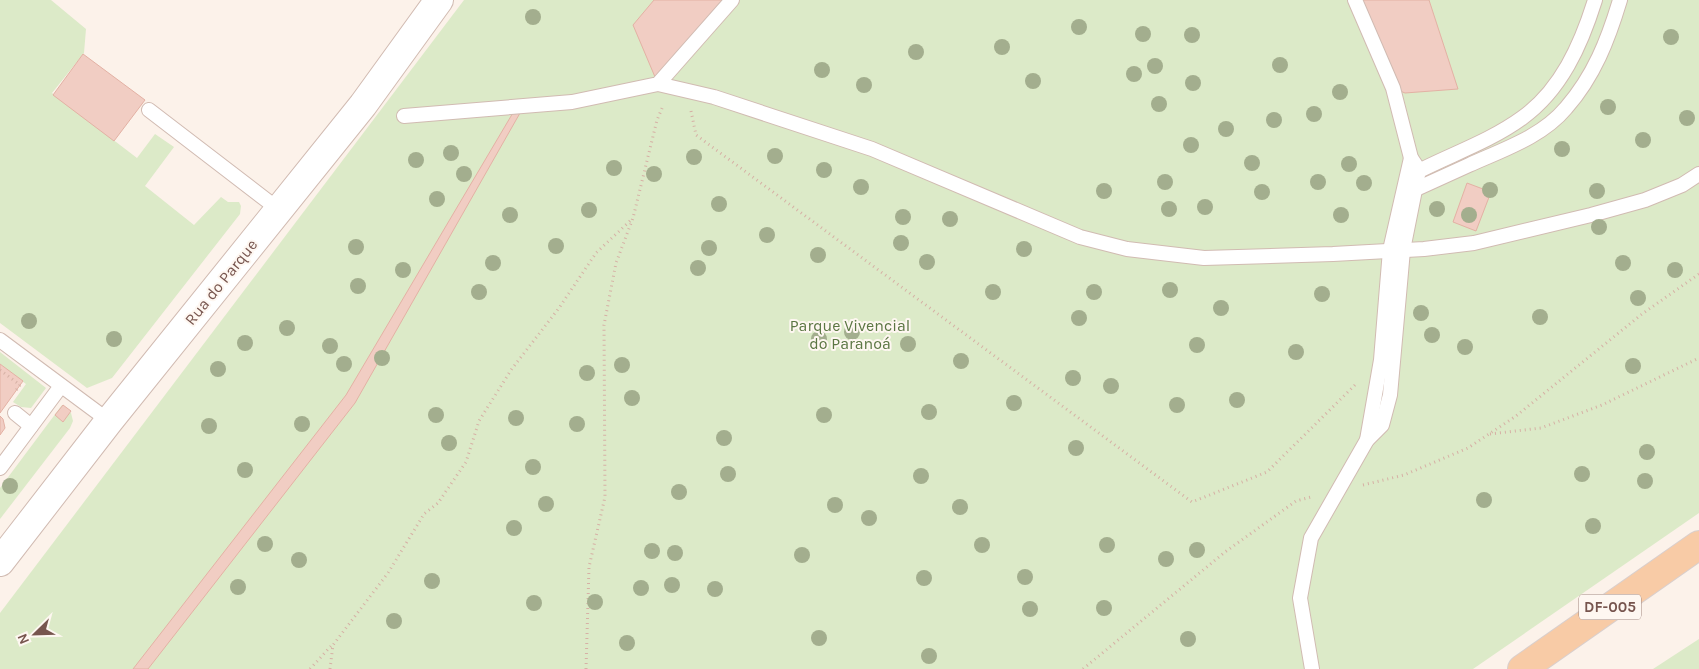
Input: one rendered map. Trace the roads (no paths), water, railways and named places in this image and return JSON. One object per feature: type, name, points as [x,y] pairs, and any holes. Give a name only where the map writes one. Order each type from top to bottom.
[{"type":"main road","name":"DF-005","points":[[1522,669],[1699,545]]},
{"type":"street","name":"Rua do Parque","points":[[0,562],[109,421],[363,105],[439,0]]},
{"type":"lane","points":[[665,85],[732,0]]},
{"type":"lane","points":[[1312,669],[1300,598],[1311,538],[1367,440],[1382,425],[1390,395],[1396,250],[1416,189],[1411,158],[1393,88],[1354,0]]},
{"type":"lane","points":[[1367,440],[1381,360],[1403,196],[1414,174],[1522,118],[1545,99],[1570,64],[1596,0]]},
{"type":"lane","points":[[1403,196],[1516,145],[1542,129],[1566,109],[1592,73],[1612,26],[1620,0]]},
{"type":"lane","points":[[404,116],[572,102],[665,85],[714,97],[872,149],[1080,237],[1127,249],[1204,258],[1333,254],[1474,242],[1645,200],[1682,185],[1699,174]]},
{"type":"lane","points":[[149,110],[278,209]]},
{"type":"lane","points":[[1475,144],[1483,159]]},
{"type":"lane","points":[[0,340],[109,421]]},
{"type":"lane","points":[[0,468],[61,386]]},
{"type":"lane","points":[[15,413],[31,426]]},
{"type":"park label","name":"Parque Vivencial do Paranoá","points":[[850,334]]}]
